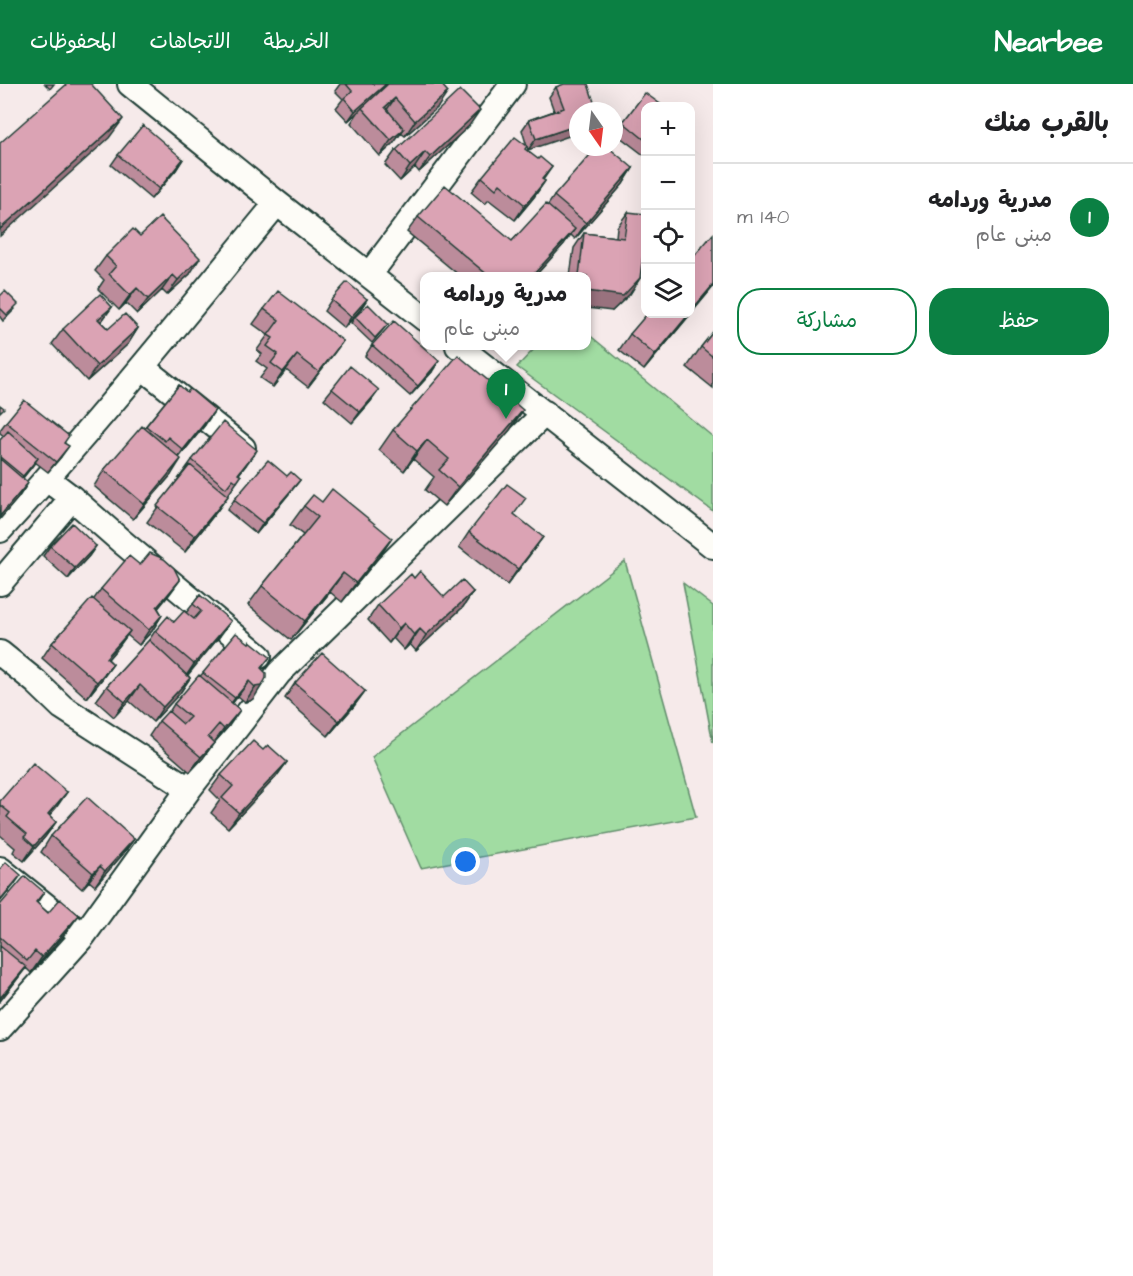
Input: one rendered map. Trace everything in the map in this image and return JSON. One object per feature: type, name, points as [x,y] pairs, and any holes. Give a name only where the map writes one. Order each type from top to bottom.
[{"type":"street","points":[[130,84],[420,315]]},
{"type":"street","points":[[369,275],[513,84]]},
{"type":"street","points":[[0,530],[47,479],[142,367],[277,203]]},
{"type":"street","points":[[465,350],[713,546]]},
{"type":"street","points":[[142,367],[248,453]]},
{"type":"street","points":[[0,1028],[83,936],[189,789],[279,673],[544,413]]},
{"type":"street","points":[[47,479],[279,673]]},
{"type":"street","points":[[0,583],[72,498]]},
{"type":"street","points":[[0,654],[36,682],[62,707],[189,789]]},
{"type":"street","points":[[0,869],[83,936]]},
{"type":"green space","points":[[591,336],[713,437],[713,511],[517,367],[533,350],[591,350]]},
{"type":"green space","points":[[625,561],[696,817],[421,868],[372,757]]},
{"type":"green space","points":[[683,583],[713,606],[713,743]]},
{"type":"building","points":[[67,84],[91,84],[123,119],[0,229],[0,143]]},
{"type":"building","points":[[346,84],[386,84],[355,111],[344,98],[352,91]]},
{"type":"building","points":[[388,84],[441,84],[448,92],[415,121],[395,98],[385,107],[404,129],[391,140],[362,108]]},
{"type":"building","points":[[564,84],[588,84],[594,102],[569,102],[569,128],[536,139],[529,120],[564,108],[556,87]]},
{"type":"building","points":[[460,90],[480,110],[430,157],[425,152],[410,166],[396,150]]},
{"type":"building","points":[[645,93],[657,102],[641,102],[641,137],[623,122]]},
{"type":"building","points":[[143,125],[183,159],[159,189],[118,155]]},
{"type":"building","points":[[515,137],[527,146],[525,149],[552,167],[542,179],[545,181],[525,205],[500,184],[496,189],[482,177]]},
{"type":"building","points":[[589,156],[619,156],[633,168],[586,223],[554,196]]},
{"type":"building","points":[[445,185],[512,241],[546,204],[575,229],[536,272],[484,272],[418,217]]},
{"type":"building","points":[[628,212],[641,214],[640,278],[623,296],[591,292],[591,272],[579,272],[584,233],[624,238]]},
{"type":"building","points":[[160,217],[200,258],[178,280],[173,275],[148,299],[137,288],[130,295],[109,274],[116,266],[106,256],[133,229],[140,236]]},
{"type":"building","points":[[713,234],[713,285],[695,306],[695,264],[695,255]]},
{"type":"building","points":[[347,282],[367,299],[351,317],[331,300]]},
{"type":"building","points":[[5,291],[18,304],[7,315],[0,308],[0,296]]},
{"type":"building","points":[[278,291],[343,341],[319,372],[297,355],[283,372],[271,363],[278,354],[267,346],[273,338],[268,335],[279,320],[264,309]]},
{"type":"building","points":[[100,294],[112,307],[98,319],[108,329],[125,314],[138,328],[97,366],[63,329]]},
{"type":"building","points":[[368,304],[388,324],[375,338],[355,317]]},
{"type":"building","points":[[644,318],[686,318],[655,355],[630,334]]},
{"type":"building","points":[[394,321],[420,344],[420,350],[427,350],[439,361],[418,386],[372,345]]},
{"type":"building","points":[[713,332],[713,357],[701,347]]},
{"type":"building","points":[[458,355],[523,410],[458,487],[439,470],[449,459],[427,440],[417,451],[393,430]]},
{"type":"building","points":[[350,366],[379,390],[360,412],[332,389]]},
{"type":"building","points":[[179,385],[187,392],[190,389],[215,410],[183,450],[168,437],[165,441],[146,426]]},
{"type":"building","points":[[24,400],[69,436],[64,443],[69,446],[56,462],[6,422]]},
{"type":"building","points":[[223,422],[257,450],[238,474],[241,476],[237,482],[233,479],[226,488],[192,460]]},
{"type":"building","points":[[142,426],[181,459],[144,504],[104,470]]},
{"type":"building","points":[[8,431],[38,458],[23,476],[0,457],[0,440]]},
{"type":"building","points":[[0,459],[28,483],[0,516]]},
{"type":"building","points":[[268,460],[287,476],[291,472],[300,480],[263,523],[234,500]]},
{"type":"building","points":[[190,465],[228,496],[195,536],[157,506]]},
{"type":"building","points":[[507,484],[526,498],[514,514],[543,537],[518,569],[469,532]]},
{"type":"building","points":[[332,489],[392,538],[356,583],[343,573],[305,621],[262,586],[318,517],[304,506],[313,495],[322,502]]},
{"type":"building","points":[[72,523],[96,546],[75,568],[50,546]]},
{"type":"building","points":[[150,553],[164,559],[174,568],[180,580],[157,607],[162,615],[149,630],[101,589],[129,556],[140,565]]},
{"type":"building","points":[[420,571],[444,597],[462,580],[473,592],[426,635],[420,629],[414,635],[404,623],[399,628],[378,605],[411,574],[414,578]]},
{"type":"building","points":[[200,595],[231,621],[194,664],[155,631],[168,616],[174,622],[184,611],[194,619],[201,611],[193,604]]},
{"type":"building","points":[[92,598],[130,631],[106,658],[113,664],[97,682],[52,643]]},
{"type":"building","points":[[236,633],[270,657],[261,668],[266,673],[266,678],[261,686],[255,687],[249,681],[235,698],[203,673]]},
{"type":"building","points":[[149,640],[190,678],[163,707],[140,685],[125,702],[107,686]]},
{"type":"building","points":[[322,653],[365,691],[339,721],[295,683]]},
{"type":"building","points":[[199,675],[240,710],[224,729],[219,724],[208,737],[214,743],[201,757],[159,721],[168,711],[183,724],[190,717],[174,704]]},
{"type":"building","points":[[253,741],[263,750],[268,745],[287,762],[239,813],[222,798],[233,786],[221,775]]},
{"type":"building","points":[[33,763],[67,792],[48,814],[56,822],[34,846],[24,837],[27,834],[7,817],[10,813],[0,805],[0,801]]},
{"type":"building","points":[[87,797],[134,839],[105,871],[100,866],[93,873],[51,836]]},
{"type":"building","points":[[6,862],[21,875],[0,900],[0,869]]},
{"type":"building","points":[[25,876],[44,892],[36,902],[48,913],[60,899],[79,915],[42,957],[35,951],[27,961],[0,937],[0,905]]},
{"type":"building","points":[[0,946],[26,967],[0,998]]},
{"type":"place","name":"مدرية وردامه","points":[[506,419]]}]
